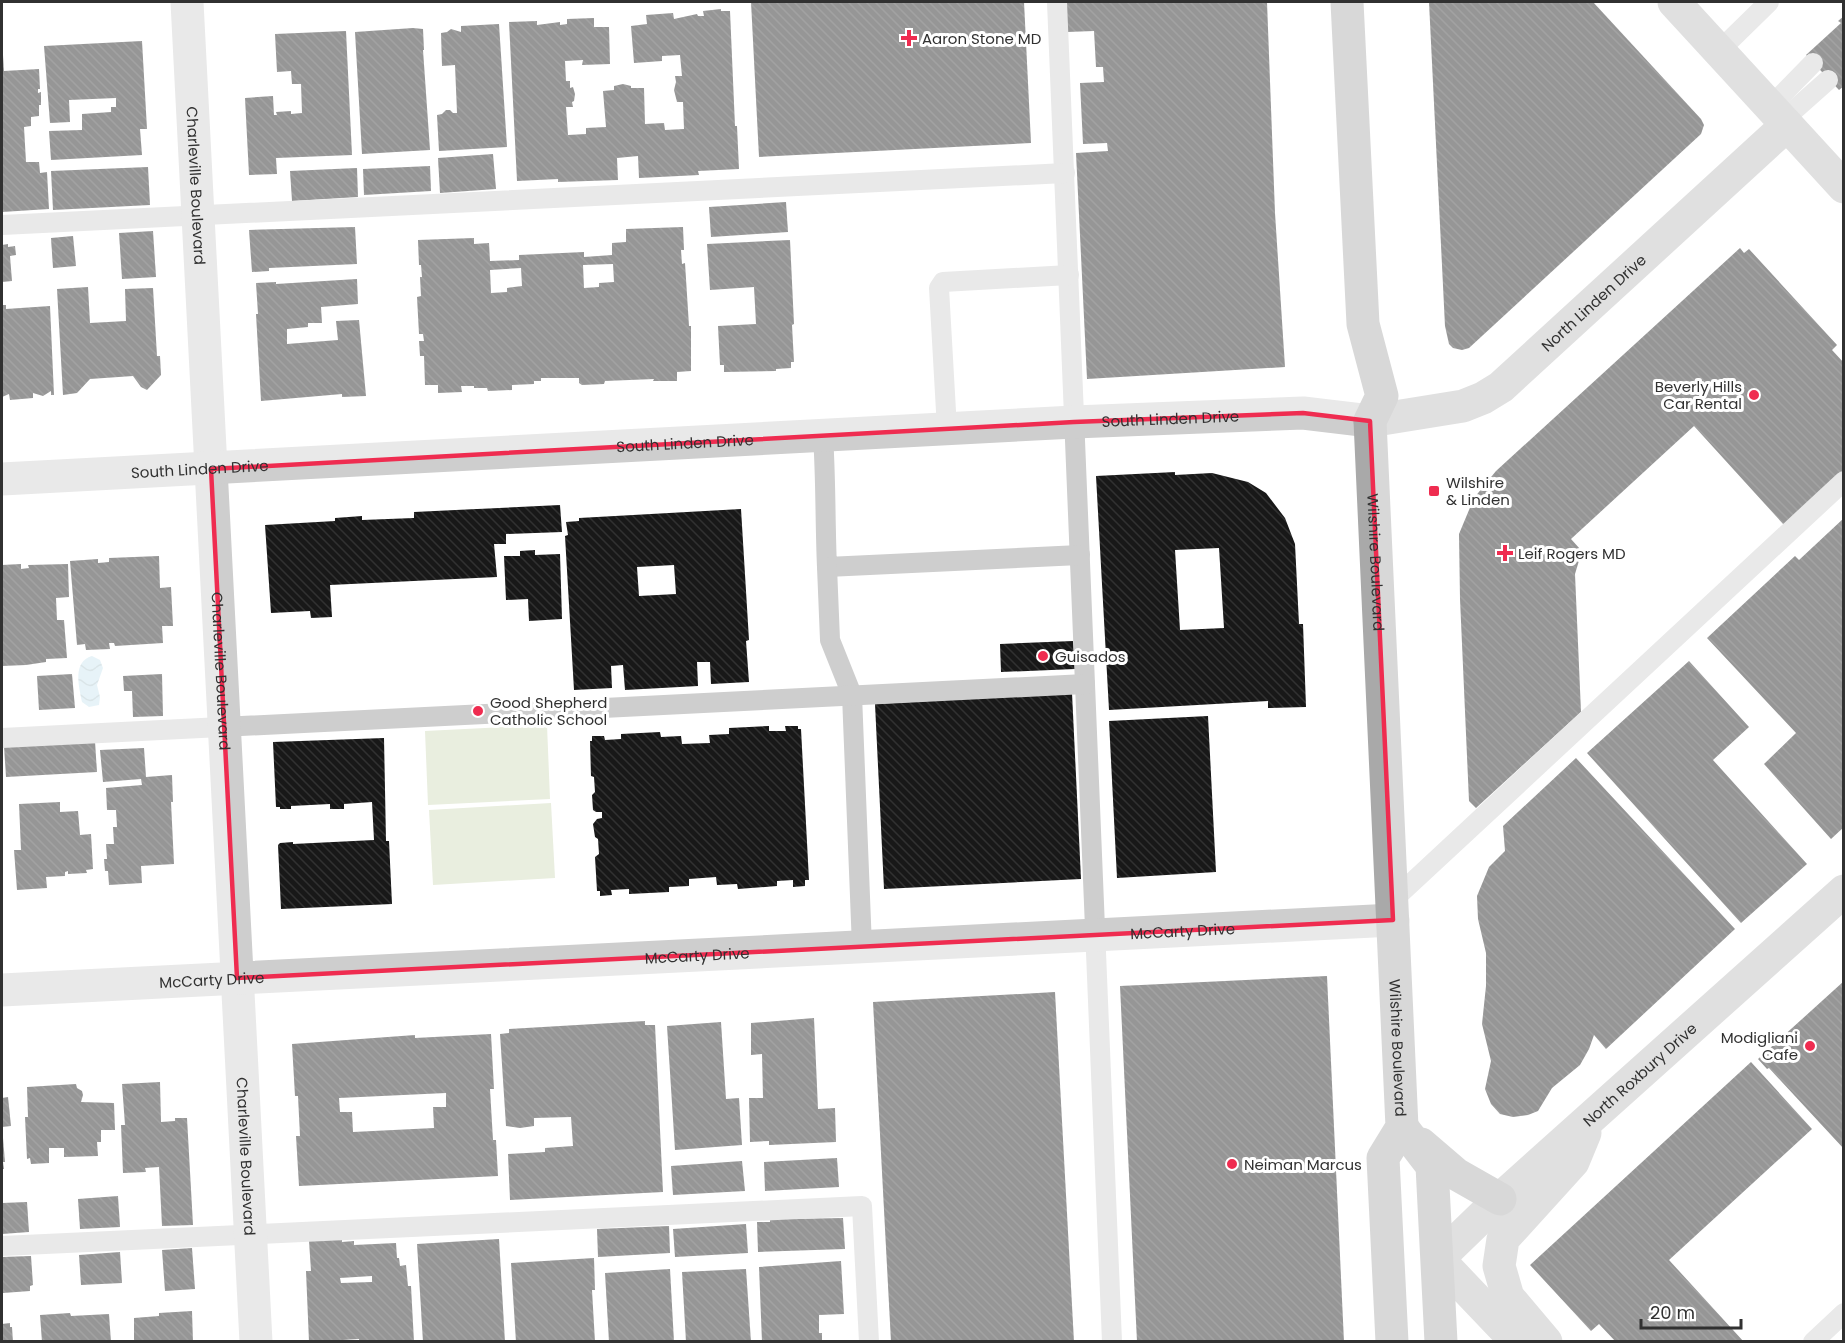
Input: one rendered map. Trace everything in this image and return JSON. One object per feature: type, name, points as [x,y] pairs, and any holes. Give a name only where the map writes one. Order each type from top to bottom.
[{"type":"main road","name":"Wilshire Boulevard","points":[[1347,2],[1363,324],[1382,396],[1370,421],[1401,1127],[1383,1158],[1392,1341]]},
{"type":"main road","name":"Wilshire Boulevard","points":[[1401,1127],[1432,1166],[1441,1341]]},
{"type":"main road","points":[[1401,1127],[1456,1174],[1500,1199]]},
{"type":"street","name":"Charleville Boulevard","points":[[186,2],[255,1341]]},
{"type":"street","points":[[1674,2],[1844,187]]},
{"type":"street","name":"North Linden Drive","points":[[1370,421],[1463,406],[1502,387],[1780,117]]},
{"type":"street","name":"South Linden Drive","points":[[2,479],[1074,422],[1304,413],[1370,421]]},
{"type":"street","name":"North Roxbury Drive","points":[[1438,1258],[1500,1199],[1844,891]]},
{"type":"street","name":"McCarty Drive","points":[[2,990],[1096,935],[1392,910]]},
{"type":"street","points":[[1546,1341],[1508,1297],[1499,1266],[1503,1239],[1573,1162],[1592,1116]]},
{"type":"street","points":[[1438,1258],[1517,1341]]},
{"type":"lane","points":[[1056,2],[1065,173],[1112,1341]]},
{"type":"lane","points":[[1719,51],[1769,2]]},
{"type":"lane","points":[[1780,117],[1814,63]]},
{"type":"lane","points":[[1780,117],[1828,80]]},
{"type":"lane","points":[[2,225],[1065,173]]},
{"type":"lane","points":[[947,429],[939,288],[943,282],[1069,275]]},
{"type":"lane","points":[[824,436],[826,479],[824,514],[830,640],[852,695],[862,947]]},
{"type":"lane","points":[[1392,910],[1844,481]]},
{"type":"lane","points":[[828,567],[1080,555]]},
{"type":"lane","points":[[2,738],[1085,684]]},
{"type":"lane","points":[[2,1246],[862,1206],[869,1341]]},
{"type":"lane","points":[[1813,1341],[1844,1313]]},
{"type":"highlighted area","points":[[1303,413],[1370,421],[1393,920],[237,978],[211,469],[1074,422]]},
{"type":"shaded area","points":[[547,725],[550,799],[428,805],[425,731]]},
{"type":"shaded area","points":[[551,803],[555,878],[433,885],[429,810]]},
{"type":"water","points":[[92,656],[100,660],[103,668],[97,685],[99,705],[89,707],[82,702],[78,675],[82,663]]},
{"type":"building","points":[[751,2],[1024,2],[1031,143],[759,157]]},
{"type":"building","points":[[1066,2],[1267,2],[1275,213],[1285,367],[1087,379],[1076,153],[1108,151],[1107,143],[1083,144],[1080,83],[1104,82],[1103,67],[1096,67],[1094,31],[1067,32]]},
{"type":"building","points":[[1429,2],[1593,2],[1704,125],[1701,134],[1469,348],[1462,350],[1453,348],[1449,344],[1445,326]]},
{"type":"building","points":[[721,9],[721,11],[730,11],[739,169],[698,171],[699,175],[639,178],[638,156],[617,158],[618,180],[517,181],[509,22],[537,21],[537,25],[560,22],[560,25],[567,24],[567,19],[594,18],[594,27],[609,27],[610,64],[582,65],[583,60],[565,61],[566,81],[570,81],[570,88],[573,87],[575,94],[573,107],[566,107],[568,135],[586,134],[586,128],[606,127],[603,91],[614,90],[614,86],[623,84],[631,88],[644,88],[645,124],[664,123],[665,130],[684,129],[683,102],[677,102],[674,90],[675,76],[682,76],[680,55],[662,56],[662,61],[634,63],[631,26],[647,24],[646,15],[673,13],[674,19],[697,14],[704,16],[703,11]]},
{"type":"building","points":[[1844,16],[1844,86],[1839,90],[1806,55],[1841,23],[1838,21]]},
{"type":"building","points":[[499,24],[507,147],[439,151],[437,115],[446,110],[457,113],[455,65],[442,66],[441,33],[451,29],[461,32],[461,26]]},
{"type":"building","points":[[423,29],[430,150],[362,154],[355,32]]},
{"type":"building","points":[[346,31],[352,155],[276,158],[277,174],[249,175],[245,98],[273,96],[274,115],[277,115],[276,112],[302,113],[301,84],[292,84],[291,71],[277,72],[275,34]]},
{"type":"building","points":[[142,41],[147,129],[140,129],[142,155],[51,160],[49,131],[82,130],[82,114],[111,112],[111,107],[116,107],[116,98],[69,100],[70,122],[50,123],[44,46]]},
{"type":"building","points":[[2,55],[4,71],[39,69],[40,89],[38,93],[41,92],[41,105],[39,105],[39,116],[31,117],[31,126],[24,127],[26,162],[39,162],[40,173],[47,172],[49,209],[2,212]]},
{"type":"building","points":[[493,154],[496,189],[440,193],[438,158]]},
{"type":"building","points":[[430,166],[431,191],[364,195],[363,169]]},
{"type":"building","points":[[148,167],[150,205],[53,210],[51,171]]},
{"type":"building","points":[[357,168],[358,197],[292,201],[290,171]]},
{"type":"building","points":[[786,202],[788,232],[711,237],[709,207]]},
{"type":"building","points":[[355,227],[357,264],[269,268],[269,271],[252,272],[249,230]]},
{"type":"building","points":[[683,227],[684,250],[681,250],[682,264],[685,263],[689,326],[691,326],[691,371],[677,372],[677,381],[653,381],[654,379],[605,381],[604,384],[582,385],[579,383],[579,378],[541,378],[541,381],[534,381],[534,384],[512,385],[512,390],[488,391],[487,388],[461,386],[462,392],[438,393],[438,385],[425,385],[424,356],[420,356],[419,341],[424,341],[423,334],[419,334],[417,297],[421,296],[420,277],[422,277],[418,240],[474,238],[474,244],[489,243],[490,261],[519,260],[519,255],[584,252],[584,257],[612,255],[612,243],[626,242],[626,229]],"holes":[[[613,264],[614,282],[599,283],[599,287],[584,288],[583,265]],[[521,268],[522,286],[507,288],[507,292],[491,293],[490,270]]]},
{"type":"building","points":[[153,231],[156,277],[122,279],[119,233]]},
{"type":"building","points":[[73,236],[76,266],[53,268],[51,238]]},
{"type":"building","points":[[790,240],[794,324],[792,325],[794,362],[791,362],[791,368],[776,369],[776,371],[724,372],[724,365],[720,365],[718,326],[756,324],[754,287],[710,290],[707,244]]},
{"type":"building","points":[[8,244],[8,247],[15,246],[16,255],[10,256],[12,281],[2,282],[2,245]]},
{"type":"building","points":[[1740,248],[1744,253],[1749,249],[1837,345],[1832,350],[1844,363],[1844,471],[1784,525],[1694,426],[1571,539],[1580,549],[1581,554],[1575,574],[1581,712],[1476,808],[1469,801],[1459,534],[1474,498],[1496,471]]},
{"type":"building","points":[[357,279],[358,304],[321,307],[322,323],[308,323],[308,327],[287,329],[287,344],[338,340],[336,321],[359,320],[366,396],[342,397],[342,394],[261,401],[256,283]]},
{"type":"building","points":[[88,287],[90,323],[126,321],[125,289],[153,288],[157,356],[160,356],[161,375],[147,390],[141,387],[133,376],[90,379],[77,393],[63,395],[57,289]]},
{"type":"building","points":[[2,305],[6,305],[6,309],[50,306],[54,395],[51,395],[51,391],[43,396],[33,393],[33,398],[10,400],[9,394],[2,397]]},
{"type":"building","points":[[1175,472],[1175,475],[1212,473],[1248,482],[1266,493],[1285,518],[1295,544],[1299,624],[1303,624],[1306,707],[1268,708],[1268,701],[1109,710],[1096,476]],"holes":[[[1219,548],[1224,628],[1180,630],[1175,550]]]},
{"type":"building","points":[[560,505],[562,532],[506,534],[506,544],[494,544],[497,577],[330,585],[332,617],[311,618],[310,611],[271,613],[265,525],[335,521],[335,518],[362,516],[362,520],[414,518],[414,512]]},
{"type":"building","points":[[741,509],[749,640],[746,641],[749,682],[711,684],[710,662],[697,662],[698,686],[625,690],[623,665],[611,666],[612,688],[574,690],[565,536],[568,535],[566,522],[579,521],[579,518]],"holes":[[[674,565],[676,594],[639,596],[637,567]]]},
{"type":"building","points":[[1844,518],[1844,827],[1831,839],[1764,764],[1796,733],[1707,638],[1795,556],[1799,560]]},
{"type":"building","points":[[535,550],[535,555],[560,554],[562,619],[529,621],[528,599],[506,600],[504,556],[520,556],[520,551]]},
{"type":"building","points":[[159,556],[160,588],[171,587],[173,626],[162,626],[163,643],[115,646],[114,643],[109,643],[110,649],[86,650],[85,644],[77,645],[70,561],[98,559],[98,563],[109,562],[109,558]]},
{"type":"building","points":[[21,564],[21,569],[29,568],[28,565],[68,564],[69,597],[56,598],[57,620],[64,620],[67,658],[46,659],[46,662],[26,665],[2,666],[2,565]]},
{"type":"building","points":[[1073,641],[1075,669],[1001,672],[1000,644]]},
{"type":"building","points":[[1689,661],[1749,727],[1713,760],[1807,864],[1741,923],[1587,753]]},
{"type":"building","points":[[72,674],[75,708],[39,710],[37,676]]},
{"type":"building","points":[[162,674],[163,716],[133,717],[132,691],[124,691],[123,676]]},
{"type":"building","points":[[1072,693],[1081,879],[884,889],[875,704]]},
{"type":"building","points":[[1208,716],[1216,872],[1117,878],[1109,721]]},
{"type":"building","points":[[769,726],[769,731],[786,731],[785,726],[798,726],[798,729],[801,729],[809,880],[805,880],[805,886],[793,887],[793,880],[777,881],[777,886],[738,889],[737,884],[717,885],[716,877],[689,879],[689,886],[669,887],[669,892],[629,894],[629,889],[611,890],[612,895],[600,896],[600,891],[597,891],[595,857],[599,854],[598,839],[595,837],[593,824],[597,819],[602,818],[602,812],[593,810],[592,795],[595,792],[594,777],[591,776],[590,741],[592,741],[592,736],[604,736],[605,740],[621,739],[621,734],[660,732],[661,737],[681,736],[682,744],[710,743],[709,735],[729,734],[729,728]]},
{"type":"building","points":[[384,738],[386,841],[389,841],[392,904],[281,909],[278,845],[280,843],[374,840],[372,802],[344,804],[344,809],[330,809],[330,804],[291,806],[291,809],[276,807],[273,742]]},
{"type":"building","points":[[95,741],[97,772],[6,777],[4,746]]},
{"type":"building","points":[[144,748],[146,777],[172,775],[174,864],[141,866],[142,883],[109,885],[104,859],[107,859],[106,844],[114,844],[113,827],[117,827],[116,810],[107,810],[106,788],[142,785],[141,779],[103,782],[100,750]]},
{"type":"building","points":[[1576,758],[1735,929],[1606,1049],[1594,1035],[1580,1065],[1552,1088],[1538,1111],[1513,1117],[1500,1114],[1491,1104],[1485,1089],[1491,1061],[1482,1024],[1486,986],[1486,953],[1478,919],[1477,896],[1489,867],[1505,851],[1503,826]]},
{"type":"building","points":[[60,802],[60,812],[78,811],[80,835],[91,834],[93,869],[86,870],[87,873],[68,874],[68,871],[65,872],[65,876],[46,877],[47,888],[17,890],[14,850],[21,850],[19,804]]},
{"type":"building","name":"Neiman Marcus","points":[[1327,976],[1344,1342],[1137,1342],[1120,986]]},
{"type":"building","points":[[1844,981],[1844,1149],[1758,1059]]},
{"type":"building","points":[[1055,992],[1074,1342],[891,1342],[873,1002]]},
{"type":"building","points":[[814,1018],[818,1109],[835,1108],[836,1142],[769,1145],[769,1141],[750,1142],[749,1098],[763,1098],[762,1054],[751,1055],[751,1023]]},
{"type":"building","points":[[645,1021],[645,1025],[655,1025],[663,1192],[510,1200],[508,1154],[545,1152],[545,1148],[573,1146],[571,1117],[534,1118],[534,1126],[520,1128],[506,1126],[500,1034],[509,1033],[509,1029]]},
{"type":"building","points":[[721,1022],[726,1099],[739,1098],[742,1145],[675,1150],[667,1026]]},
{"type":"building","points":[[491,1034],[494,1089],[490,1089],[498,1176],[299,1186],[296,1136],[300,1136],[292,1044],[415,1035],[415,1038]],"holes":[[[446,1093],[446,1107],[433,1107],[434,1128],[353,1132],[352,1112],[340,1112],[339,1098]]]},
{"type":"building","points":[[1751,1062],[1812,1129],[1669,1260],[1744,1342],[1616,1342],[1599,1324],[1591,1331],[1530,1265]]},
{"type":"building","points":[[160,1082],[161,1122],[175,1121],[175,1118],[187,1118],[193,1225],[162,1226],[159,1167],[145,1168],[146,1172],[123,1173],[121,1125],[125,1125],[122,1084]]},
{"type":"building","points":[[76,1084],[77,1088],[82,1091],[81,1102],[114,1103],[115,1130],[101,1130],[101,1142],[97,1142],[98,1156],[64,1157],[64,1148],[49,1148],[49,1163],[31,1164],[30,1158],[27,1159],[25,1117],[28,1117],[27,1087]]},
{"type":"building","points":[[8,1097],[11,1126],[2,1127],[2,1098]]},
{"type":"building","points":[[2,1138],[5,1162],[3,1162],[4,1169],[2,1169]]},
{"type":"building","points":[[837,1158],[839,1187],[765,1191],[764,1162]]},
{"type":"building","points":[[742,1161],[745,1191],[673,1195],[671,1166]]},
{"type":"building","points":[[118,1196],[120,1227],[80,1229],[78,1199]]},
{"type":"building","points":[[27,1202],[29,1232],[2,1234],[2,1203]]},
{"type":"building","points":[[770,1217],[843,1218],[845,1249],[758,1252],[757,1222],[770,1222]]},
{"type":"building","points":[[746,1224],[748,1253],[675,1257],[673,1229]]},
{"type":"building","points":[[669,1226],[670,1253],[598,1257],[597,1229]]},
{"type":"building","points":[[342,1239],[342,1242],[354,1241],[354,1245],[396,1243],[397,1258],[399,1258],[400,1266],[406,1265],[408,1286],[411,1286],[414,1342],[359,1342],[359,1339],[309,1342],[306,1271],[311,1271],[309,1241]],"holes":[[[372,1276],[372,1282],[341,1283],[340,1278]]]},
{"type":"building","points":[[499,1239],[505,1342],[423,1342],[417,1244]]},
{"type":"building","points":[[192,1248],[195,1289],[165,1291],[162,1250]]},
{"type":"building","points":[[120,1252],[122,1283],[81,1285],[79,1255]]},
{"type":"building","points":[[31,1256],[33,1285],[30,1286],[30,1291],[3,1293],[2,1257]]},
{"type":"building","points":[[594,1258],[595,1290],[592,1290],[595,1342],[516,1342],[511,1263]]},
{"type":"building","points":[[841,1261],[844,1314],[819,1315],[819,1333],[822,1333],[822,1342],[762,1342],[759,1267]]},
{"type":"building","points":[[670,1269],[674,1342],[609,1342],[605,1273]]},
{"type":"building","points":[[746,1269],[751,1342],[686,1342],[682,1272]]},
{"type":"building","points":[[192,1311],[193,1342],[134,1342],[134,1318],[159,1316],[159,1313]]},
{"type":"building","points":[[70,1313],[71,1316],[109,1314],[111,1342],[42,1342],[40,1315]]},
{"type":"building","points":[[10,1323],[13,1342],[2,1342],[2,1324]]},
{"type":"place","name":"Aaron Stone MD","points":[[909,38]]},
{"type":"place","name":"Beverly Hills Car Rental","points":[[1754,395]]},
{"type":"place","name":"Wilshire & Linden","points":[[1434,491]]},
{"type":"place","name":"Leif Rogers MD","points":[[1505,553]]},
{"type":"place","name":"Guisados","points":[[1043,656]]},
{"type":"place","name":"Good Shepherd Catholic School","points":[[478,711]]},
{"type":"place","name":"Modigliani Cafe","points":[[1810,1046]]},
{"type":"place","name":"Neiman Marcus","points":[[1232,1164]]}]
